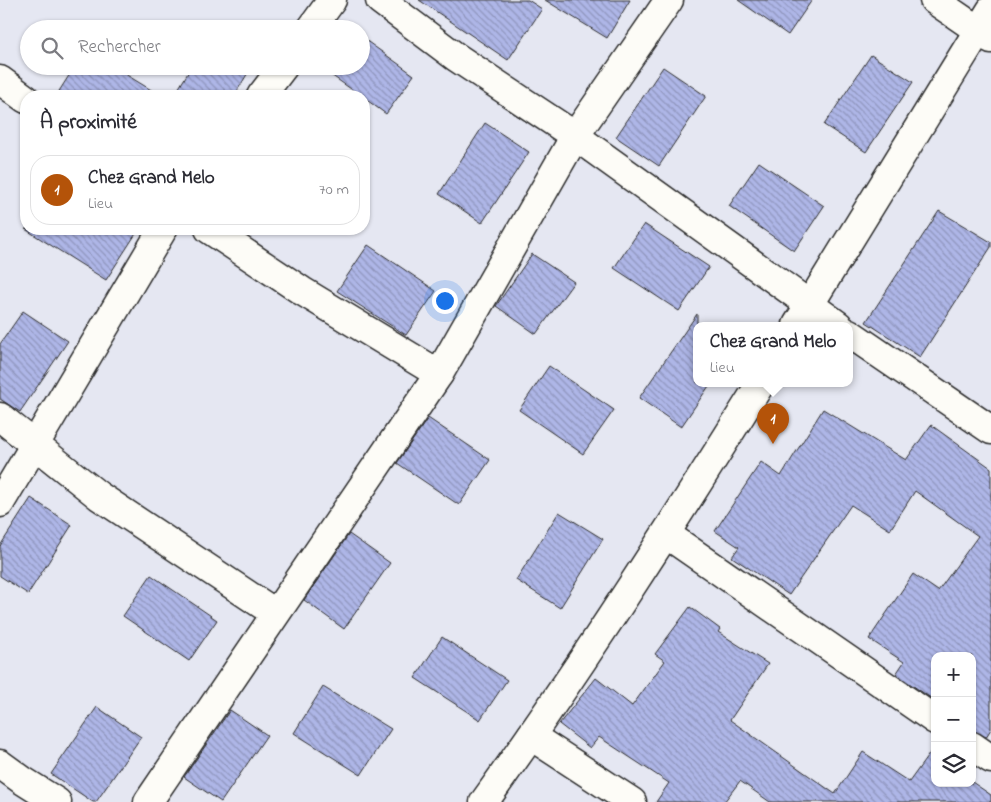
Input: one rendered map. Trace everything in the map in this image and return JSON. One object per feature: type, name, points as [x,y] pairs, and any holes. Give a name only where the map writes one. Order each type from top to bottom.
[{"type":"street","points":[[318,20],[332,0]]},
{"type":"street","points":[[380,0],[456,57],[575,136],[803,315],[828,322]]},
{"type":"street","points":[[148,802],[439,374],[575,136],[668,0]]},
{"type":"street","points":[[803,315],[987,26],[934,0]]},
{"type":"street","points":[[266,90],[277,75]]},
{"type":"street","points":[[0,80],[20,95]]},
{"type":"street","points":[[0,503],[159,235]]},
{"type":"street","points":[[218,235],[302,291],[439,374]]},
{"type":"street","points":[[853,336],[991,430]]},
{"type":"street","points":[[484,802],[531,736],[666,534],[758,387]]},
{"type":"street","points":[[0,417],[98,496],[275,613]]},
{"type":"street","points":[[666,534],[931,717]]},
{"type":"street","points":[[531,736],[632,802]]},
{"type":"street","points":[[976,749],[991,759]]},
{"type":"street","points":[[0,764],[57,802]]},
{"type":"building","points":[[419,0],[528,0],[542,9],[508,60]]},
{"type":"building","points":[[545,0],[630,0],[607,38]]},
{"type":"building","points":[[738,0],[812,0],[788,35]]},
{"type":"building","points":[[370,43],[414,75],[386,114],[370,102],[370,90],[352,90],[331,75],[370,75]]},
{"type":"building","points":[[871,55],[913,82],[866,152],[824,125]]},
{"type":"building","points":[[663,67],[706,96],[659,166],[616,137]]},
{"type":"building","points":[[69,75],[127,75],[151,90],[60,90]]},
{"type":"building","points":[[187,75],[247,75],[238,90],[178,90]]},
{"type":"building","points":[[485,123],[529,152],[482,223],[439,194]]},
{"type":"building","points":[[759,162],[824,206],[794,251],[729,206]]},
{"type":"building","points":[[939,211],[991,242],[991,247],[920,357],[866,322]]},
{"type":"building","points":[[644,224],[709,267],[679,311],[614,268]]},
{"type":"building","points":[[35,235],[135,235],[106,280]]},
{"type":"building","points":[[368,245],[436,291],[406,335],[337,291]]},
{"type":"building","points":[[532,254],[574,282],[536,334],[496,306]]},
{"type":"building","points":[[23,311],[68,341],[20,412],[0,399],[0,344]]},
{"type":"building","points":[[697,314],[697,322],[693,322],[693,387],[708,387],[681,427],[639,398]]},
{"type":"building","points":[[549,366],[614,410],[583,454],[519,410]]},
{"type":"building","points":[[823,409],[906,460],[931,425],[991,468],[991,729],[986,737],[976,733],[976,652],[931,652],[931,698],[896,674],[904,662],[869,639],[913,574],[938,591],[978,536],[915,491],[890,530],[851,505],[789,595],[732,557],[739,547],[715,531],[761,462],[781,476]]},
{"type":"building","points":[[428,418],[490,460],[459,505],[397,463]]},
{"type":"building","points":[[31,498],[72,525],[28,594],[0,576],[0,546]]},
{"type":"building","points":[[559,512],[603,539],[560,608],[516,580]]},
{"type":"building","points":[[349,534],[390,563],[344,629],[304,600]]},
{"type":"building","points":[[151,575],[217,620],[189,661],[123,616]]},
{"type":"building","points":[[690,607],[720,629],[718,632],[768,664],[730,720],[835,794],[863,752],[909,782],[931,752],[931,787],[976,787],[976,785],[991,795],[991,802],[770,802],[740,781],[724,802],[656,802],[669,783],[599,737],[590,748],[559,724],[596,678],[632,706],[665,661],[655,654]]},
{"type":"building","points":[[442,637],[507,680],[480,720],[415,678]]},
{"type":"building","points":[[323,687],[391,729],[361,775],[294,733]]},
{"type":"building","points":[[97,707],[141,737],[96,802],[93,802],[51,774]]},
{"type":"building","points":[[230,710],[267,735],[221,802],[184,777]]},
{"type":"place","name":"Chez Grand Melo","points":[[773,444]]}]
